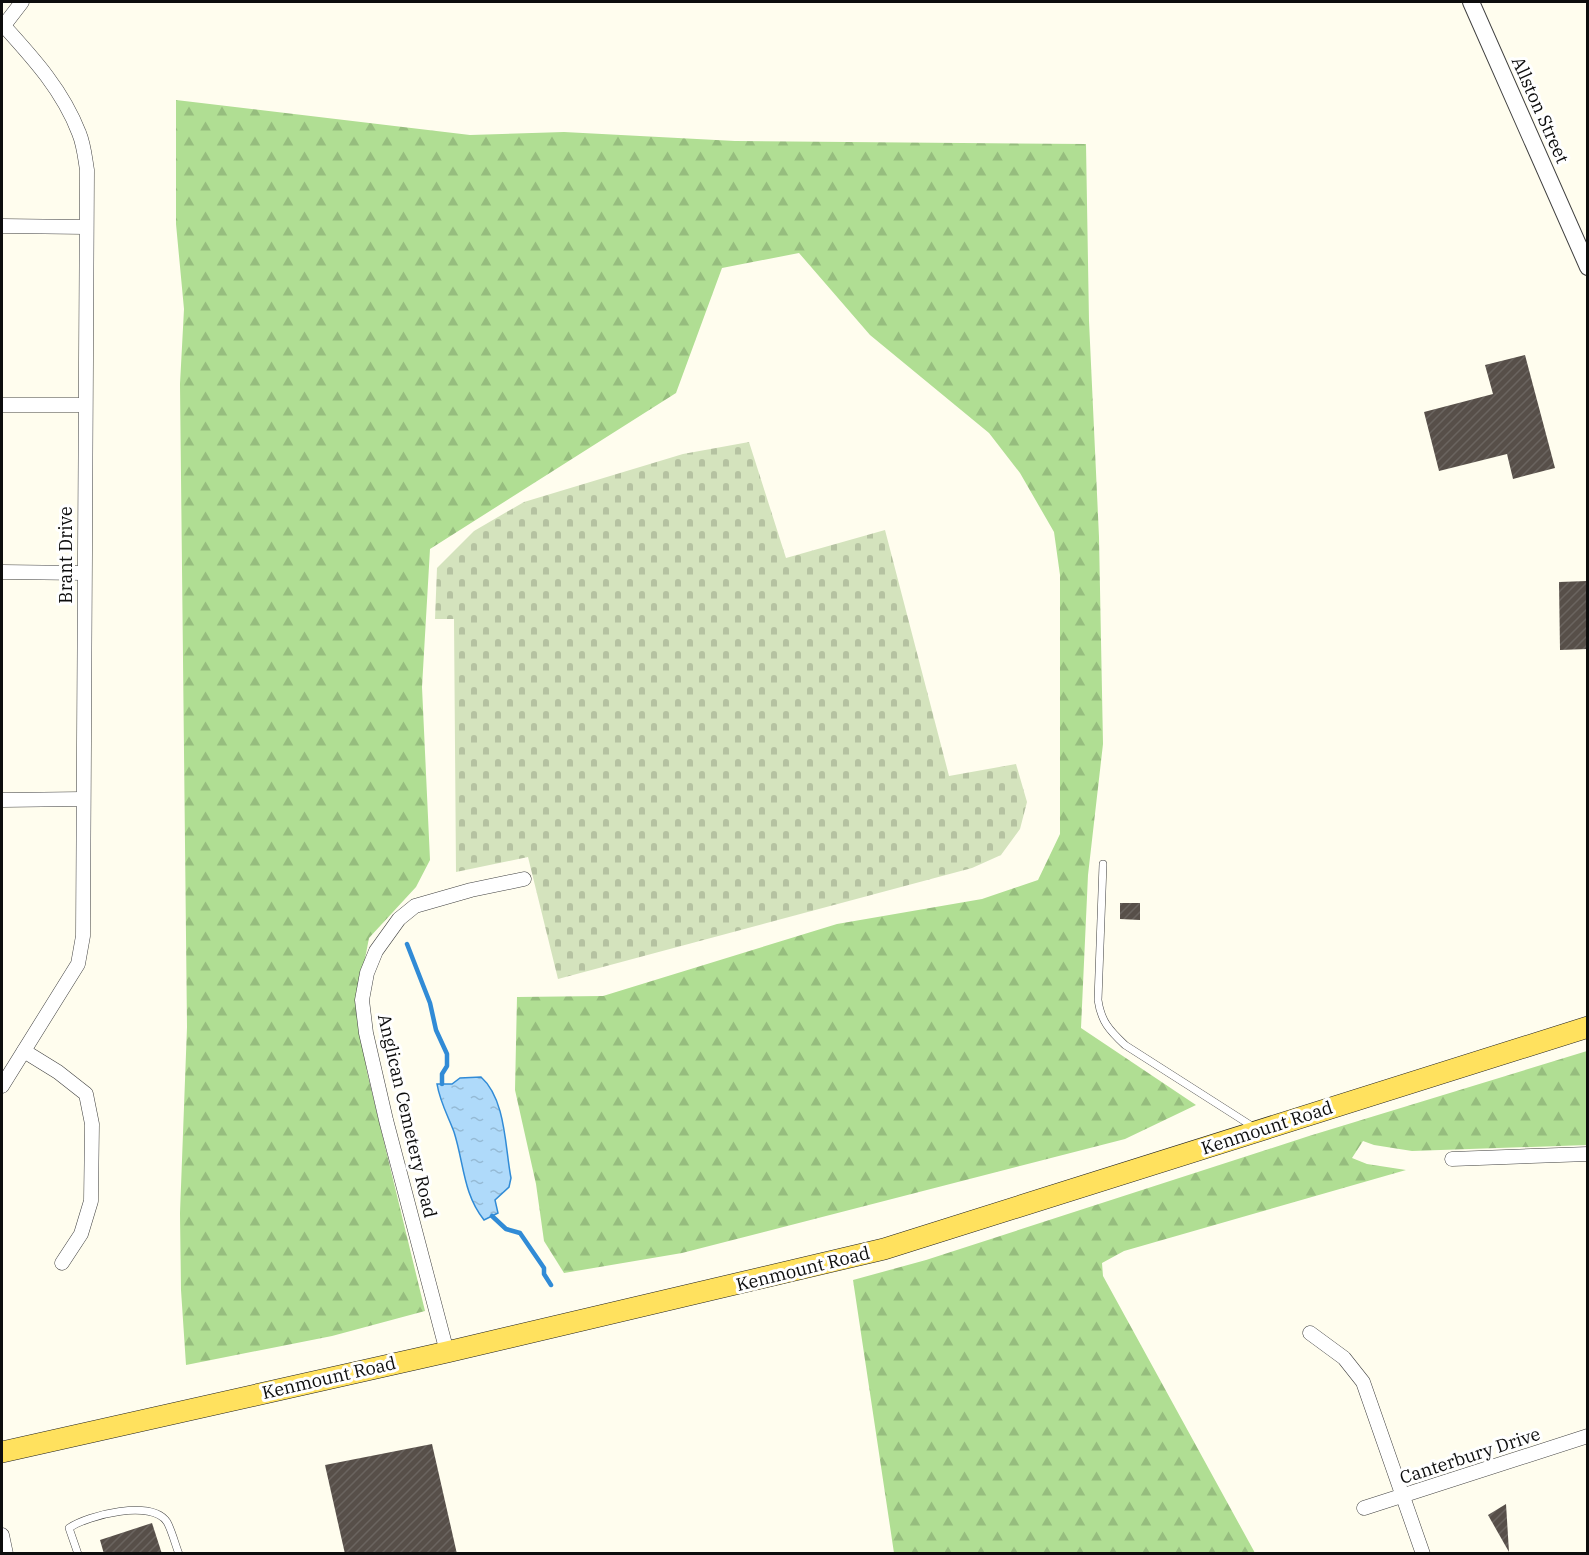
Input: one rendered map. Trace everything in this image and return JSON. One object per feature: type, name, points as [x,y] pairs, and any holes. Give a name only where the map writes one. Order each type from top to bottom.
[{"type":"main road","name":"Kenmount Road","points":[[2,1452],[447,1352],[884,1250],[1587,1027]]},
{"type":"street","points":[[3,27],[22,2]]},
{"type":"street","name":"Allston Street","points":[[1471,2],[1587,267]]},
{"type":"street","name":"Brant Drive","points":[[2,1086],[78,964],[83,936],[87,170],[80,134],[48,75],[3,27]]},
{"type":"street","points":[[2,226],[86,227]]},
{"type":"street","points":[[2,405],[85,405]]},
{"type":"street","points":[[2,572],[84,573]]},
{"type":"street","points":[[2,800],[83,799]]},
{"type":"street","name":"Anglican Cemetery Road","points":[[447,1352],[386,1120],[366,1033],[362,1000],[367,973],[376,951],[399,919],[415,906],[471,890],[524,879]]},
{"type":"street","points":[[24,1051],[58,1072],[86,1094],[92,1124],[91,1201],[81,1234],[62,1263]]},
{"type":"street","points":[[1452,1159],[1587,1154]]},
{"type":"street","points":[[1310,1333],[1344,1358],[1358,1373],[1423,1554]]},
{"type":"street","name":"Canterbury Drive","points":[[1364,1508],[1587,1436]]},
{"type":"street","points":[[2,1535],[6,1554]]},
{"type":"lane","points":[[1103,864],[1098,1000],[1101,1019],[1108,1030],[1125,1045],[1259,1130]]},
{"type":"lane","points":[[78,1554],[69,1528],[81,1520],[147,1509],[166,1520],[179,1554]]},
{"type":"green space","points":[[176,100],[470,135],[564,132],[735,141],[1086,144],[1089,321],[1099,537],[1103,744],[1088,875],[1081,1028],[1196,1105],[1125,1139],[682,1253],[564,1273],[544,1241],[536,1184],[515,1090],[517,997],[603,996],[837,924],[982,899],[1038,880],[1060,834],[1060,575],[1054,532],[1020,473],[989,433],[870,335],[799,253],[722,268],[676,393],[430,549],[422,687],[430,860],[416,887],[369,938],[356,1005],[367,1072],[425,1311],[332,1336],[186,1365],[181,1290],[180,1213],[187,1027],[180,384],[184,309],[176,224]]},
{"type":"green space","points":[[749,442],[786,558],[885,530],[949,776],[1016,764],[1027,802],[1020,829],[1001,855],[972,868],[558,979],[528,857],[456,872],[454,619],[435,619],[437,568],[474,531],[524,502],[683,454]]},
{"type":"green space","points":[[1587,1051],[1587,1145],[1412,1151],[1363,1141],[1352,1158],[1367,1164],[1406,1170],[1124,1251],[1102,1263],[1103,1276],[1255,1553],[894,1553],[853,1280],[926,1260],[1309,1136]]},
{"type":"water","points":[[481,1077],[489,1086],[500,1111],[511,1178],[509,1187],[495,1200],[498,1213],[484,1220],[468,1189],[454,1132],[437,1084],[452,1084],[460,1078]]},
{"type":"building","points":[[1525,355],[1555,468],[1513,479],[1507,454],[1439,471],[1424,412],[1493,394],[1485,365]]},
{"type":"building","points":[[1587,581],[1587,649],[1560,650],[1559,582]]},
{"type":"building","points":[[1120,903],[1140,903],[1140,920],[1120,919]]},
{"type":"building","points":[[432,1444],[457,1554],[345,1554],[325,1465]]},
{"type":"building","points":[[1506,1504],[1509,1552],[1488,1515]]},
{"type":"building","points":[[152,1523],[162,1554],[104,1554],[100,1540]]},
{"type":"waterway","points":[[407,944],[430,1003],[436,1030],[447,1054],[447,1066],[442,1074],[442,1084]]},
{"type":"waterway","points":[[492,1216],[506,1229],[520,1233],[544,1268],[544,1274],[551,1285]]}]
